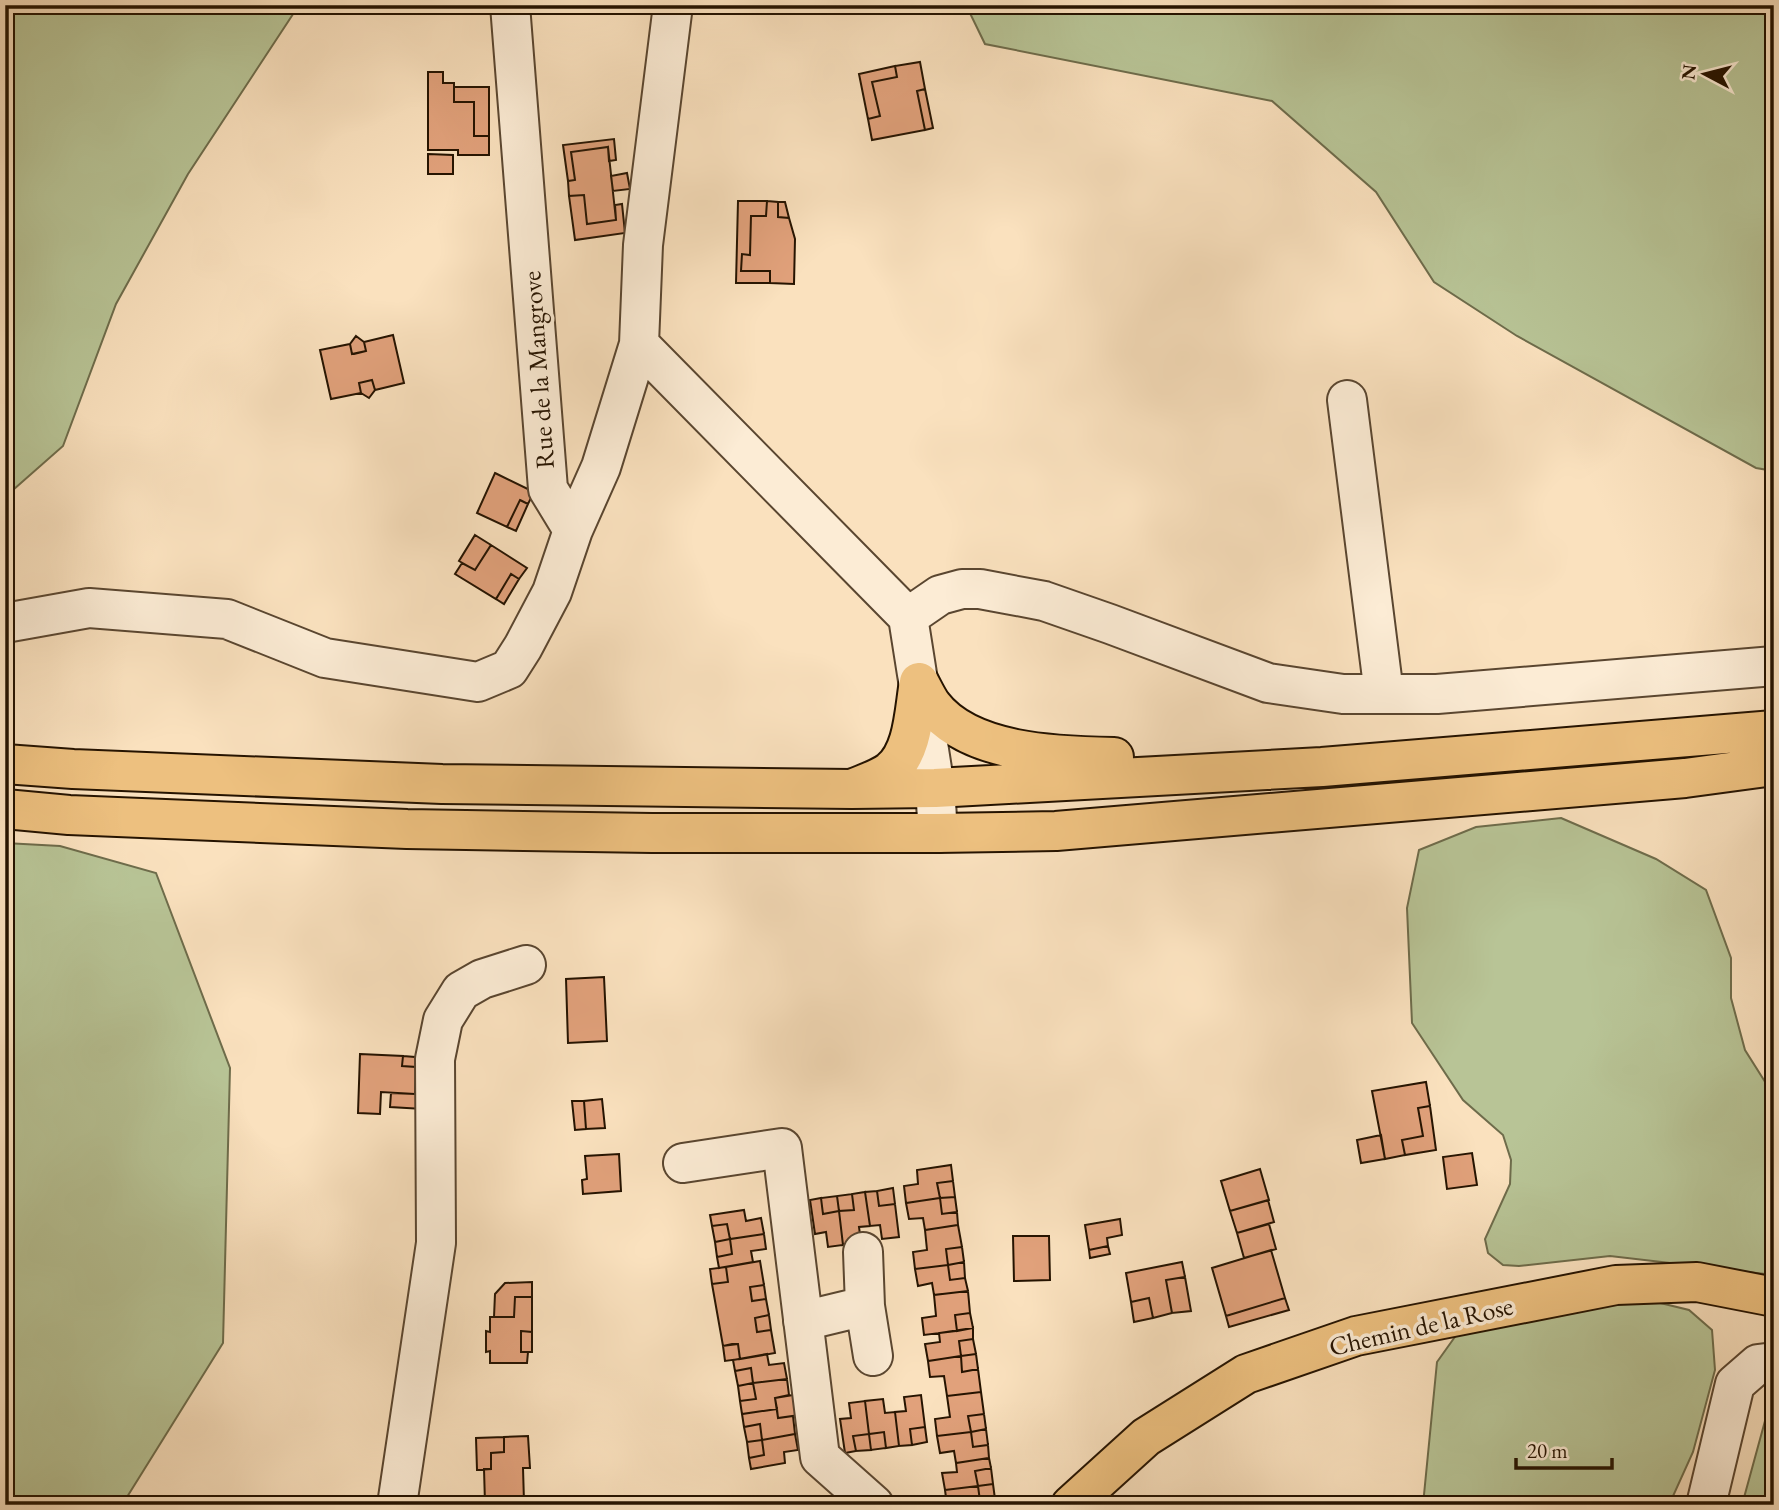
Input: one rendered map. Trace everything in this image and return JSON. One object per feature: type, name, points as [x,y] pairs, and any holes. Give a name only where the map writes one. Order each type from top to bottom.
[{"type":"main road","points":[[919,681],[932,705],[948,721],[968,734],[999,745],[1043,754],[1204,759],[1322,767]]},
{"type":"main road","points":[[852,789],[885,774],[899,760],[911,732],[919,681]]},
{"type":"main road","points":[[5,764],[442,784],[852,789],[933,772],[1322,767],[1774,730]]},
{"type":"main road","points":[[5,809],[82,815],[407,829],[652,833],[1070,830],[1685,778],[1774,766]]},
{"type":"main road","name":"Chemin de la Rose","points":[[1071,1505],[1146,1437],[1246,1374],[1356,1336],[1616,1285],[1697,1282],[1774,1297]]},
{"type":"street","name":"Rue de la Mangrove","points":[[510,5],[548,489],[573,530]]},
{"type":"street","name":"Rue de la Mangrove","points":[[573,530],[601,467],[639,344],[643,245],[673,5]]},
{"type":"street","points":[[639,344],[908,617],[933,772],[938,833]]},
{"type":"street","points":[[1347,400],[1384,694]]},
{"type":"street","points":[[5,622],[89,608],[227,619],[326,658],[478,682],[509,670],[552,592],[573,530]]},
{"type":"street","points":[[908,617],[940,595],[962,589],[980,589],[1044,601],[1268,684],[1343,694],[1437,694],[1774,666]]},
{"type":"street","points":[[397,1505],[436,1243],[436,1059],[443,1020],[461,991],[482,979],[526,965]]},
{"type":"street","points":[[683,1163],[782,1148],[820,1457],[874,1505]]},
{"type":"street","points":[[863,1252],[865,1306],[873,1356]]},
{"type":"street","points":[[803,1321],[865,1306]]},
{"type":"street","points":[[1706,1505],[1735,1384],[1758,1364],[1774,1362]]},
{"type":"green space","points":[[5,5],[299,5],[188,174],[116,304],[63,446],[5,497]]},
{"type":"green space","points":[[966,5],[1774,5],[1774,471],[1756,468],[1517,336],[1434,282],[1376,192],[1272,101],[985,44]]},
{"type":"green space","points":[[1561,818],[1656,859],[1706,890],[1731,958],[1731,998],[1745,1050],[1774,1096],[1774,1275],[1610,1256],[1519,1266],[1503,1265],[1488,1253],[1485,1239],[1510,1184],[1511,1160],[1503,1135],[1463,1100],[1412,1023],[1407,908],[1419,850],[1476,827]]},
{"type":"green space","points":[[5,843],[60,846],[156,873],[230,1068],[223,1343],[122,1505],[5,1505]]},
{"type":"green space","points":[[1644,1299],[1689,1310],[1712,1330],[1715,1370],[1693,1452],[1669,1505],[1423,1505],[1437,1362],[1457,1334],[1483,1321]]},
{"type":"green space","points":[[1774,1388],[1774,1505],[1742,1505]]},
{"type":"building","points":[[920,62],[925,89],[917,91],[925,130],[872,140],[868,119],[880,116],[872,82],[897,77],[895,66]]},
{"type":"building","points":[[895,66],[897,77],[872,82],[880,116],[868,119],[859,74]]},
{"type":"building","points":[[428,72],[443,72],[443,83],[454,83],[454,102],[474,102],[474,136],[489,136],[489,155],[458,155],[458,150],[428,150]]},
{"type":"building","points":[[454,87],[489,87],[489,136],[474,136],[474,102],[454,102]]},
{"type":"building","points":[[925,89],[933,128],[925,130],[917,91]]},
{"type":"building","points":[[614,139],[616,160],[609,161],[608,147],[571,152],[575,180],[568,181],[563,145]]},
{"type":"building","points":[[608,147],[616,220],[587,224],[584,195],[569,196],[568,181],[575,180],[571,152]]},
{"type":"building","points":[[428,154],[453,155],[453,174],[428,174]]},
{"type":"building","points":[[627,173],[630,189],[613,191],[611,176]]},
{"type":"building","points":[[584,195],[587,224],[616,220],[615,205],[622,204],[625,233],[575,240],[569,196]]},
{"type":"building","points":[[738,201],[767,201],[766,216],[751,216],[750,255],[742,254],[741,271],[770,271],[770,283],[736,283]]},
{"type":"building","points":[[767,201],[778,202],[778,217],[789,218],[795,239],[794,284],[770,283],[770,271],[741,271],[742,254],[750,255],[751,216],[766,216]]},
{"type":"building","points":[[778,202],[785,202],[789,218],[778,217]]},
{"type":"building","points":[[393,335],[404,383],[375,390],[372,380],[359,383],[361,393],[331,399],[320,350],[350,344],[354,354],[366,351],[364,342]]},
{"type":"building","points":[[356,336],[364,342],[366,351],[352,354],[350,344]]},
{"type":"building","points":[[372,380],[375,390],[369,398],[361,393],[359,383]]},
{"type":"building","points":[[495,473],[534,492],[528,504],[520,500],[507,527],[477,513]]},
{"type":"building","points":[[520,500],[528,504],[516,531],[507,527]]},
{"type":"building","points":[[475,535],[491,545],[475,570],[459,561]]},
{"type":"building","points":[[491,545],[527,568],[519,579],[511,574],[496,599],[455,574],[462,563],[475,570]]},
{"type":"building","points":[[511,574],[519,579],[504,604],[496,599]]},
{"type":"building","points":[[604,977],[607,1041],[568,1043],[566,979]]},
{"type":"building","points":[[360,1054],[403,1056],[402,1066],[416,1067],[415,1094],[381,1092],[380,1114],[358,1113]]},
{"type":"building","points":[[403,1056],[427,1058],[423,1109],[390,1107],[391,1093],[415,1094],[416,1067],[402,1066]]},
{"type":"building","points":[[1426,1082],[1430,1106],[1418,1108],[1423,1136],[1402,1140],[1405,1155],[1385,1159],[1372,1091]]},
{"type":"building","points":[[602,1099],[605,1128],[586,1129],[584,1101]]},
{"type":"building","points":[[572,1101],[584,1101],[586,1129],[575,1130]]},
{"type":"building","points":[[1430,1106],[1436,1150],[1405,1155],[1402,1140],[1423,1136],[1418,1108]]},
{"type":"building","points":[[1381,1135],[1385,1159],[1361,1163],[1357,1140]]},
{"type":"building","points":[[1472,1153],[1477,1185],[1447,1189],[1443,1157]]},
{"type":"building","points":[[619,1154],[621,1191],[583,1194],[582,1180],[587,1179],[585,1156]]},
{"type":"building","points":[[951,1165],[953,1181],[937,1183],[940,1198],[906,1203],[904,1186],[918,1184],[917,1170]]},
{"type":"building","points":[[1260,1169],[1269,1200],[1230,1211],[1221,1181]]},
{"type":"building","points":[[953,1181],[955,1197],[940,1198],[937,1183]]},
{"type":"building","points":[[893,1188],[895,1204],[879,1206],[877,1191]]},
{"type":"building","points":[[877,1191],[879,1206],[895,1204],[899,1237],[882,1239],[880,1225],[870,1226],[865,1192]]},
{"type":"building","points":[[865,1192],[870,1226],[859,1227],[861,1242],[843,1245],[839,1211],[854,1210],[852,1194]]},
{"type":"building","points":[[852,1194],[854,1210],[839,1211],[837,1196]]},
{"type":"building","points":[[837,1196],[839,1211],[823,1214],[821,1198]]},
{"type":"building","points":[[955,1197],[957,1212],[942,1214],[940,1198]]},
{"type":"building","points":[[821,1198],[823,1214],[839,1211],[843,1245],[828,1247],[826,1232],[815,1234],[810,1200]]},
{"type":"building","points":[[940,1198],[942,1214],[957,1212],[958,1225],[925,1230],[923,1218],[909,1219],[906,1203]]},
{"type":"building","points":[[1268,1200],[1274,1222],[1237,1233],[1230,1211]]},
{"type":"building","points":[[744,1210],[746,1221],[761,1218],[764,1234],[730,1239],[727,1224],[712,1226],[710,1215]]},
{"type":"building","points":[[1120,1219],[1122,1235],[1107,1238],[1108,1246],[1089,1250],[1085,1225]]},
{"type":"building","points":[[727,1224],[730,1239],[715,1242],[712,1226]]},
{"type":"building","points":[[1269,1224],[1276,1249],[1244,1258],[1237,1233]]},
{"type":"building","points":[[958,1225],[962,1247],[946,1249],[948,1265],[915,1269],[913,1252],[927,1250],[925,1230]]},
{"type":"building","points":[[764,1234],[766,1249],[751,1251],[753,1262],[719,1268],[717,1257],[732,1254],[730,1239]]},
{"type":"building","points":[[1013,1236],[1049,1236],[1050,1280],[1014,1281]]},
{"type":"building","points":[[730,1239],[732,1254],[717,1257],[715,1242]]},
{"type":"building","points":[[1108,1246],[1110,1254],[1090,1258],[1089,1250]]},
{"type":"building","points":[[962,1247],[964,1262],[948,1265],[946,1249]]},
{"type":"building","points":[[1271,1250],[1285,1298],[1226,1316],[1212,1268]]},
{"type":"building","points":[[760,1261],[764,1285],[750,1287],[752,1301],[766,1299],[769,1315],[755,1318],[757,1332],[771,1330],[775,1353],[740,1359],[738,1344],[723,1346],[712,1284],[728,1282],[726,1267]]},
{"type":"building","points":[[964,1262],[965,1278],[950,1280],[948,1265]]},
{"type":"building","points":[[1182,1262],[1185,1277],[1166,1280],[1172,1313],[1153,1318],[1149,1298],[1131,1302],[1126,1273]]},
{"type":"building","points":[[948,1265],[950,1280],[965,1278],[968,1291],[934,1295],[932,1283],[918,1286],[915,1269]]},
{"type":"building","points":[[726,1267],[728,1282],[712,1284],[710,1269]]},
{"type":"building","points":[[1185,1277],[1191,1311],[1172,1313],[1166,1280]]},
{"type":"building","points":[[532,1282],[532,1297],[515,1297],[514,1317],[494,1317],[495,1294],[505,1283]]},
{"type":"building","points":[[764,1285],[766,1299],[752,1301],[750,1287]]},
{"type":"building","points":[[968,1291],[970,1313],[955,1315],[957,1331],[924,1335],[922,1318],[936,1316],[934,1295]]},
{"type":"building","points":[[515,1297],[532,1297],[532,1332],[521,1331],[521,1352],[528,1352],[527,1363],[490,1363],[490,1351],[486,1352],[486,1331],[490,1332],[490,1317],[514,1317]]},
{"type":"building","points":[[1149,1298],[1153,1318],[1134,1322],[1131,1302]]},
{"type":"building","points":[[1285,1298],[1289,1310],[1229,1327],[1226,1316]]},
{"type":"building","points":[[970,1313],[973,1328],[957,1331],[955,1315]]},
{"type":"building","points":[[769,1315],[771,1330],[757,1332],[755,1318]]},
{"type":"building","points":[[973,1328],[973,1339],[959,1341],[961,1356],[928,1361],[925,1344],[940,1342],[939,1333]]},
{"type":"building","points":[[521,1331],[532,1332],[532,1352],[521,1352]]},
{"type":"building","points":[[973,1339],[976,1354],[961,1356],[959,1341]]},
{"type":"building","points":[[738,1344],[740,1359],[725,1361],[723,1346]]},
{"type":"building","points":[[767,1354],[769,1365],[784,1363],[787,1379],[753,1383],[751,1368],[735,1371],[733,1360]]},
{"type":"building","points":[[976,1354],[978,1369],[962,1372],[961,1356]]},
{"type":"building","points":[[961,1356],[962,1372],[978,1369],[981,1392],[947,1396],[944,1376],[930,1377],[928,1361]]},
{"type":"building","points":[[751,1368],[753,1383],[738,1386],[735,1371]]},
{"type":"building","points":[[787,1379],[789,1395],[775,1398],[777,1409],[742,1414],[740,1401],[756,1399],[753,1383]]},
{"type":"building","points":[[753,1383],[756,1399],[740,1401],[738,1386]]},
{"type":"building","points":[[981,1392],[984,1414],[968,1416],[971,1432],[937,1436],[935,1419],[950,1417],[947,1396]]},
{"type":"building","points":[[799,1394],[802,1415],[778,1418],[775,1398]]},
{"type":"building","points":[[921,1395],[925,1427],[910,1429],[912,1445],[899,1446],[895,1412],[906,1411],[904,1397]]},
{"type":"building","points":[[883,1399],[885,1413],[895,1412],[899,1446],[886,1448],[884,1432],[869,1434],[865,1401]]},
{"type":"building","points":[[865,1401],[869,1434],[853,1436],[856,1451],[845,1453],[840,1419],[851,1418],[849,1403]]},
{"type":"building","points":[[777,1409],[778,1418],[793,1416],[795,1434],[762,1440],[760,1424],[744,1427],[742,1414]]},
{"type":"building","points":[[984,1414],[986,1429],[971,1432],[968,1416]]},
{"type":"building","points":[[760,1424],[762,1440],[747,1442],[744,1427]]},
{"type":"building","points":[[925,1427],[927,1442],[912,1445],[910,1429]]},
{"type":"building","points":[[986,1429],[988,1445],[973,1447],[971,1432]]},
{"type":"building","points":[[884,1432],[886,1448],[871,1450],[869,1434]]},
{"type":"building","points":[[971,1432],[973,1447],[988,1445],[989,1458],[956,1463],[954,1451],[940,1453],[937,1436]]},
{"type":"building","points":[[795,1434],[798,1450],[784,1452],[785,1463],[751,1469],[749,1458],[764,1455],[762,1440]]},
{"type":"building","points":[[869,1434],[871,1450],[856,1451],[853,1436]]},
{"type":"building","points":[[528,1436],[530,1468],[523,1468],[524,1502],[485,1503],[484,1469],[491,1469],[491,1453],[504,1452],[504,1437]]},
{"type":"building","points":[[504,1437],[504,1452],[491,1453],[491,1469],[477,1470],[476,1438]]},
{"type":"building","points":[[762,1440],[764,1455],[749,1458],[747,1442]]},
{"type":"building","points":[[989,1458],[991,1468],[975,1471],[978,1486],[945,1490],[942,1473],[957,1472],[956,1463]]},
{"type":"building","points":[[991,1468],[993,1484],[978,1486],[975,1471]]},
{"type":"building","points":[[993,1484],[995,1499],[980,1501],[978,1486]]},
{"type":"building","points":[[978,1486],[980,1501],[995,1499],[996,1505],[947,1505],[945,1490]]}]
